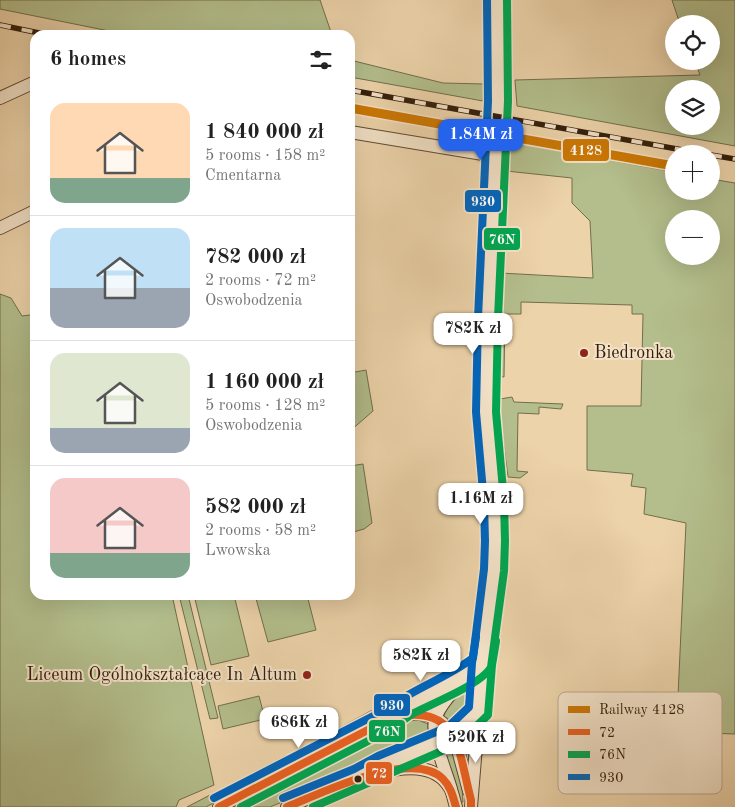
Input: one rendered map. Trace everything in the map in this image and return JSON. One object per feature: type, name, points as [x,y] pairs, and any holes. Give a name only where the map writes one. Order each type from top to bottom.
[{"type":"street","points":[[471,803],[482,664],[494,570],[495,541],[486,396],[498,101],[497,0]]},
{"type":"street","points":[[0,98],[30,84]]},
{"type":"street","points":[[355,133],[495,156]]},
{"type":"street","points":[[0,228],[30,213]]},
{"type":"street","points":[[219,807],[392,716],[406,706],[467,675],[482,664]]},
{"type":"street","points":[[456,807],[437,743],[435,717],[467,675]]},
{"type":"street","points":[[287,807],[454,735],[479,712]]},
{"type":"street","points":[[392,716],[411,713],[424,714],[435,717],[448,728],[454,735],[471,803]]},
{"type":"street","points":[[358,778],[414,767],[441,777],[450,789]]},
{"type":"green space","points":[[0,0],[320,0],[330,30],[104,30],[0,9]]},
{"type":"green space","points":[[672,0],[735,0],[735,146],[675,135],[720,135],[720,80],[665,80],[665,133],[517,106],[515,80],[700,75],[698,70],[720,70],[720,15],[677,15]]},
{"type":"green space","points":[[355,61],[443,83],[484,84],[483,101],[355,78]]},
{"type":"green space","points":[[522,144],[665,170],[665,200],[720,200],[720,180],[735,183],[735,734],[722,734],[722,692],[678,692],[686,523],[644,514],[646,488],[631,486],[633,474],[587,470],[587,406],[641,406],[643,314],[632,314],[632,305],[521,302],[521,314],[505,314],[504,377],[498,376],[500,273],[593,278],[590,221],[572,203],[572,178],[506,171],[509,149]]},
{"type":"green space","points":[[0,294],[11,298],[22,316],[30,315],[30,600],[173,600],[214,785],[179,800],[176,807],[0,807]]},
{"type":"green space","points":[[366,370],[373,411],[355,427],[355,372]]},
{"type":"green space","points":[[512,397],[514,402],[563,404],[561,409],[539,407],[539,414],[518,413],[517,471],[528,472],[520,478],[508,477],[499,409],[500,399]]},
{"type":"green space","points":[[363,464],[372,523],[364,529],[355,532],[355,465]]},
{"type":"green space","points":[[180,600],[189,600],[218,718],[210,719]]},
{"type":"green space","points":[[195,600],[235,600],[249,656],[211,665]]},
{"type":"green space","points":[[256,600],[308,600],[316,630],[268,642]]},
{"type":"green space","points":[[473,651],[477,653],[465,671],[391,710],[388,702],[463,662],[471,657]]},
{"type":"green space","points":[[471,689],[475,690],[474,708],[456,729],[443,718],[454,700]]},
{"type":"green space","points":[[259,696],[265,719],[223,729],[218,706]]},
{"type":"green space","points":[[381,707],[384,714],[357,728],[328,737],[332,732]]},
{"type":"green space","points":[[418,720],[428,724],[428,740],[412,748],[397,722]]},
{"type":"green space","points":[[391,724],[406,751],[270,807],[233,807]]},
{"type":"green space","points":[[450,743],[462,786],[463,802],[460,802],[443,746]]},
{"type":"green space","points":[[285,756],[287,759],[262,777],[206,807],[187,807]]},
{"type":"railway","points":[[0,25],[30,31]]},
{"type":"railway","points":[[355,91],[665,147]]},
{"type":"railway","points":[[720,156],[735,159]]},
{"type":"rail line","name":"4128","points":[[355,109],[665,164]]},
{"type":"transit line","name":"930","points":[[214,798],[385,710],[473,658],[484,569],[485,541],[484,503],[476,412],[478,318],[488,101],[487,0]]},
{"type":"transit line","name":"76N","points":[[241,807],[395,727],[414,713],[478,680],[491,667],[504,571],[505,541],[504,501],[496,412],[498,318],[508,101],[507,0]]},
{"type":"transit line","name":"930","points":[[283,798],[448,727],[469,707],[476,637]]},
{"type":"transit line","name":"76N","points":[[313,807],[458,744],[488,715],[496,641]]},
{"type":"transit line","name":"72","points":[[219,807],[393,717],[415,715],[432,717],[444,724],[452,735],[463,764],[471,807]]},
{"type":"transit line","name":"72","points":[[287,807],[321,792],[366,776],[410,768],[429,771],[443,779],[450,789],[456,807]]},
{"type":"place","name":"Biedronka","points":[[584,353]]},
{"type":"place","name":"Liceum Ogólnokształcące In Altum","points":[[307,675]]}]
